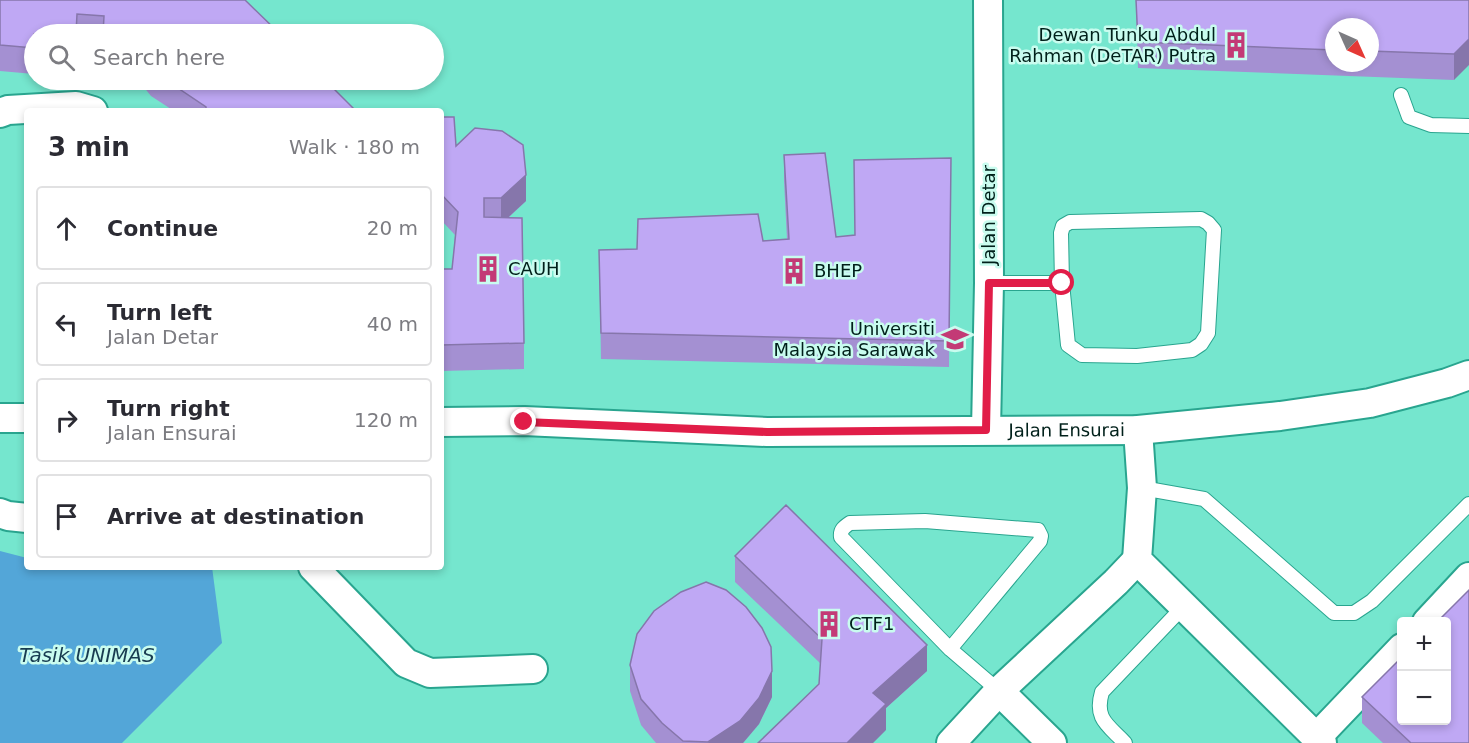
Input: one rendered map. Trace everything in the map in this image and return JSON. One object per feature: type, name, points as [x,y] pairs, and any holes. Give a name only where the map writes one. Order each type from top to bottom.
[{"type":"street","name":"Jalan Detar","points":[[986,430],[989,283],[988,0]]},
{"type":"street","points":[[42,108],[76,106],[83,108]]},
{"type":"street","points":[[0,113],[24,109]]},
{"type":"street","name":"Jalan Ensurai","points":[[444,422],[524,422],[767,432],[1138,430],[1280,416],[1370,403],[1469,375]]},
{"type":"street","points":[[0,418],[24,418]]},
{"type":"street","points":[[951,743],[999,691],[1137,560],[1142,488],[1138,430]]},
{"type":"street","points":[[0,513],[24,518]]},
{"type":"street","points":[[1137,560],[1319,740],[1397,652]]},
{"type":"street","points":[[316,570],[406,663],[430,673],[533,669]]},
{"type":"street","points":[[1431,617],[1469,577]]},
{"type":"street","points":[[999,691],[1052,743]]},
{"type":"lane","points":[[1401,96],[1409,117],[1431,125],[1469,126]]},
{"type":"lane","points":[[1201,219],[1214,230],[1208,333],[1201,344],[1192,350],[1137,356],[1082,355],[1068,345],[1062,283],[1061,233],[1063,226],[1070,222],[1201,219]]},
{"type":"lane","points":[[989,283],[1062,283]]},
{"type":"lane","points":[[1142,488],[1204,499],[1334,613],[1354,614],[1372,601],[1469,504]]},
{"type":"lane","points":[[950,649],[1040,542],[1041,536],[1038,530],[925,521],[850,523],[844,526],[840,532],[841,537],[950,649],[999,691]]},
{"type":"lane","points":[[1125,743],[1101,718],[1098,705],[1102,692],[1184,606]]},
{"type":"water","name":"Tasik UNIMAS","points":[[0,551],[24,557],[24,570],[212,570],[222,643],[122,743],[0,743]]},
{"type":"building","points":[[0,0],[245,0],[270,24],[104,24],[104,16],[77,14],[76,24],[24,24],[24,47],[0,45]]},
{"type":"building","name":"Dewan Tunku Abdul Rahman (DeTAR) Putra","points":[[1136,0],[1469,0],[1469,39],[1454,54],[1379,51],[1379,18],[1325,18],[1325,50],[1138,42]]},
{"type":"building","points":[[181,90],[335,90],[353,108],[206,108]]},
{"type":"building","name":"CAUH","points":[[444,117],[454,117],[456,146],[475,128],[502,131],[523,145],[526,175],[501,198],[484,198],[484,217],[522,218],[524,343],[444,345],[444,269],[452,269],[458,212],[444,197]]},
{"type":"building","name":"BHEP","points":[[825,153],[836,237],[855,235],[854,160],[951,158],[949,341],[601,333],[599,250],[637,249],[638,219],[758,214],[763,241],[789,239],[784,155]]},
{"type":"building","name":"CTF1","points":[[786,505],[927,645],[873,693],[886,704],[847,743],[758,743],[819,684],[822,639],[735,556]]},
{"type":"building","points":[[706,582],[726,590],[746,607],[762,628],[771,647],[772,671],[759,698],[740,721],[708,742],[683,741],[662,723],[641,699],[630,665],[637,634],[654,611],[681,592]]},
{"type":"building","points":[[1469,590],[1469,743],[1411,743],[1362,697],[1397,662],[1397,725],[1451,725],[1451,617],[1442,617]]},
{"type":"place","name":"Dewan Tunku Abdul Rahman (DeTAR) Putra","points":[[1236,45]]},
{"type":"place","name":"CAUH","points":[[488,269]]},
{"type":"place","name":"BHEP","points":[[794,271]]},
{"type":"place","name":"Universiti Malaysia Sarawak","points":[[955,339]]},
{"type":"place","name":"CTF1","points":[[829,624]]},
{"type":"route","points":[[524,422],[767,432],[986,430],[989,283],[1062,283]]}]
